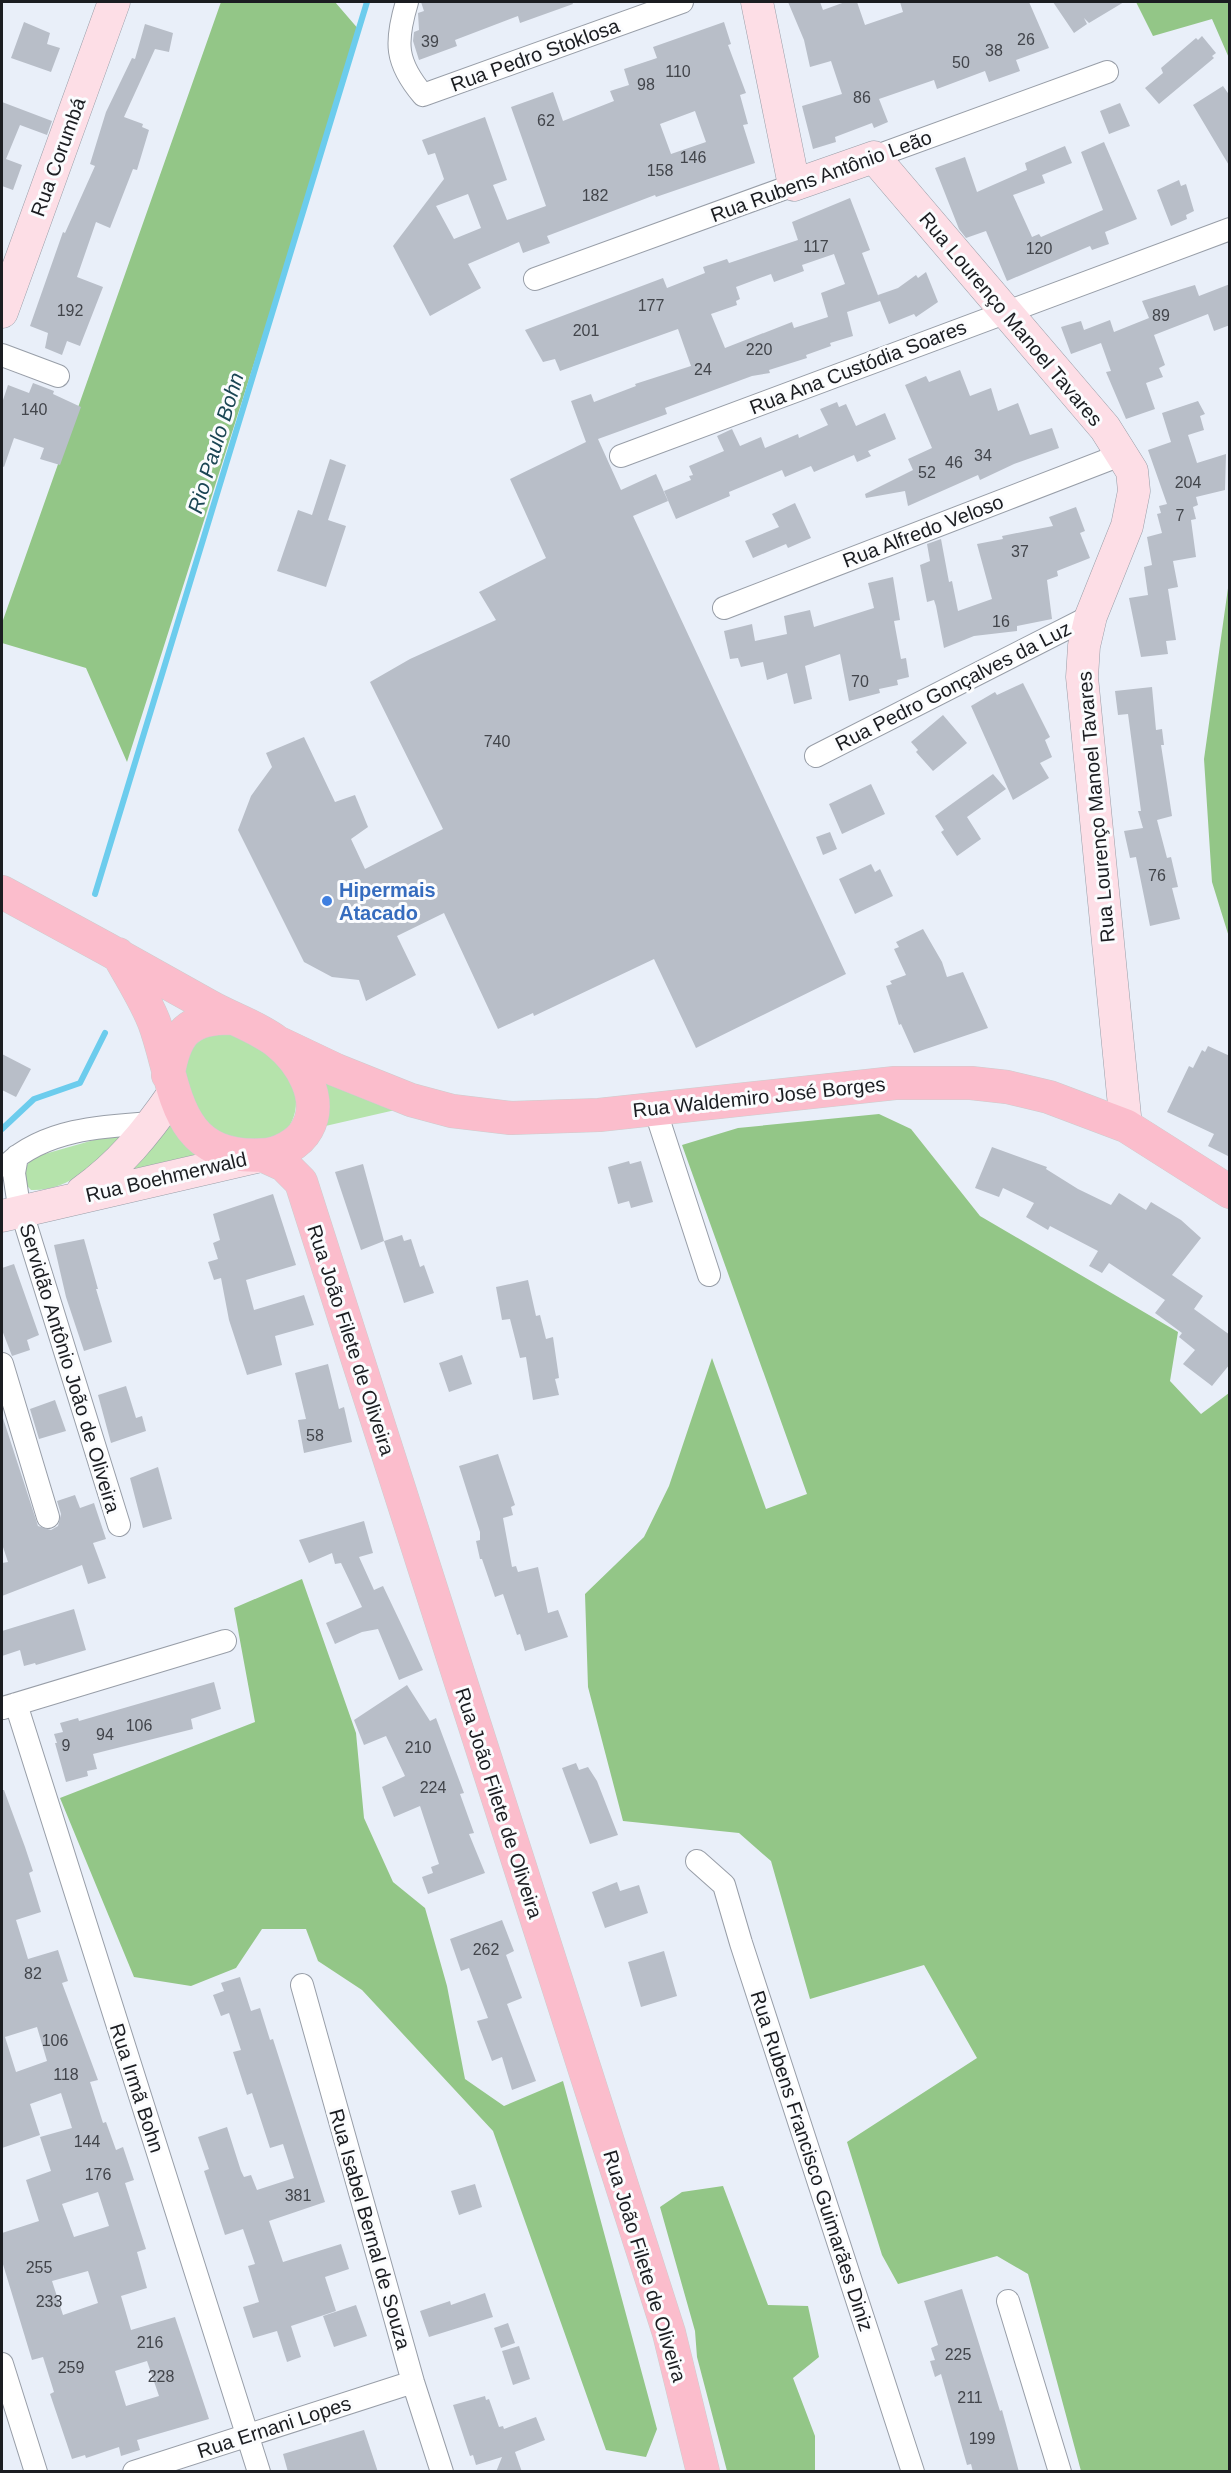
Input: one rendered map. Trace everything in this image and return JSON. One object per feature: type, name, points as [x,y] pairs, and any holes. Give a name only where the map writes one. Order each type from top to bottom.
[{"type":"main road","points":[[2,892],[118,954],[230,1018],[277,1042],[306,1076],[313,1111],[309,1126],[297,1141],[276,1153],[261,1155],[231,1153],[197,1135],[184,1117],[170,1085],[153,1021],[118,954]]},
{"type":"main road","points":[[170,1085],[172,1052],[182,1033],[195,1023],[212,1018],[230,1018]]},
{"type":"main road","name":"Rua Waldemiro José Borges","points":[[277,1042],[411,1100],[462,1113],[511,1118],[548,1118],[655,1109],[851,1086],[930,1081],[1007,1087],[1049,1097],[1126,1126],[1198,1169],[1230,1192]]},
{"type":"main road","name":"Rua João Filete de Oliveira","points":[[261,1155],[284,1165],[301,1182],[669,2333],[703,2472]]},
{"type":"street","name":"Rua Corumbá","points":[[2,312],[114,2]]},
{"type":"street","name":"Rua Pedro Stoklosa","points":[[407,2],[398,41],[401,62],[408,77],[423,95],[682,2]]},
{"type":"street","points":[[757,2],[794,185]]},
{"type":"street","name":"Rua Rubens Antônio Leão","points":[[535,279],[1107,72]]},
{"type":"street","name":"Rua Lourenço Manoel Tavares","points":[[874,157],[1105,428],[1132,471],[1132,508],[1091,616],[1084,646],[1082,677],[1126,1126]]},
{"type":"street","name":"Rua Ana Custódia Soares","points":[[621,456],[1230,229]]},
{"type":"street","points":[[2,355],[58,376]]},
{"type":"street","name":"Rua Alfredo Veloso","points":[[724,608],[1123,454]]},
{"type":"street","name":"Rua Pedro Gonçalves da Luz","points":[[816,756],[1091,616]]},
{"type":"street","name":"Rua Boehmerwald","points":[[71,1199],[121,1161],[153,1123],[170,1085]]},
{"type":"street","points":[[655,1109],[709,1275]]},
{"type":"street","points":[[9,1163],[49,1140],[86,1129],[153,1123]]},
{"type":"street","name":"Rua Boehmerwald","points":[[12,1213],[261,1155]]},
{"type":"street","name":"Servidão Antônio João de Oliveira","points":[[9,1163],[15,1186],[12,1213],[119,1525]]},
{"type":"street","points":[[2,1364],[48,1517]]},
{"type":"street","points":[[9,1706],[225,1641]]},
{"type":"street","name":"Rua Irmã Bohn","points":[[9,1706],[259,2472]]},
{"type":"street","name":"Rua Rubens Francisco Guimarães Diniz","points":[[697,1861],[724,1885],[735,1912],[741,1943],[913,2472]]},
{"type":"street","name":"Rua Isabel Bernal de Souza","points":[[302,1985],[413,2382],[442,2472]]},
{"type":"street","points":[[1008,2301],[1060,2472]]},
{"type":"street","points":[[2,2364],[36,2472]]},
{"type":"street","name":"Rua Ernani Lopes","points":[[134,2472],[413,2382]]},
{"type":"green space","points":[[221,2],[335,2],[360,31],[127,762],[86,668],[2,643],[2,623]]},
{"type":"green space","points":[[1136,2],[1229,2],[1229,58],[1212,19],[1153,36]]},
{"type":"green space","points":[[1229,581],[1230,937],[1212,882],[1204,759]]},
{"type":"green space","points":[[240,1031],[270,1052],[285,1067],[293,1083],[296,1103],[292,1121],[287,1129],[273,1139],[249,1148],[206,1126],[181,1070],[190,1051],[203,1039],[219,1033]]},
{"type":"green space","points":[[318,1076],[404,1108],[321,1127]]},
{"type":"green space","points":[[879,1114],[911,1129],[980,1216],[1178,1332],[1170,1381],[1201,1414],[1229,1393],[1229,2471],[1081,2471],[1028,2274],[997,2256],[898,2284],[882,2255],[847,2142],[977,2058],[924,1965],[810,1999],[771,1861],[739,1833],[623,1821],[588,1687],[585,1594],[644,1537],[669,1486],[712,1358],[766,1509],[807,1494],[682,1145],[738,1128]]},
{"type":"green space","points":[[168,1122],[218,1159],[109,1178]]},
{"type":"green space","points":[[129,1130],[124,1138],[71,1180],[45,1189],[31,1190],[27,1186],[24,1173],[34,1157]]},
{"type":"green space","points":[[302,1579],[356,1733],[364,1818],[393,1882],[425,1908],[447,1986],[465,2079],[504,2106],[563,2081],[657,2429],[646,2457],[606,2450],[493,2131],[362,1990],[318,1961],[306,1929],[262,1929],[236,1968],[191,1986],[134,1977],[60,1798],[255,1722],[234,1608]]},
{"type":"green space","points":[[723,2186],[768,2305],[808,2306],[819,2357],[793,2378],[815,2436],[815,2471],[727,2471],[697,2357],[695,2331],[660,2207],[682,2192]]},
{"type":"building","points":[[421,2],[572,2],[573,4],[520,23],[518,16],[455,40],[457,46],[419,60],[413,41],[414,32],[419,30],[418,13],[424,11]]},
{"type":"building","points":[[788,2],[820,2],[823,10],[845,2],[857,2],[865,25],[903,12],[900,2],[1029,2],[1049,48],[1016,60],[1020,71],[989,82],[985,71],[937,89],[934,80],[879,99],[888,122],[874,128],[872,123],[835,137],[836,142],[813,149],[802,106],[842,94],[831,61],[810,67],[804,40]]},
{"type":"building","points":[[1053,2],[1124,2],[1089,23],[1084,18],[1087,24],[1074,33]]},
{"type":"building","points":[[24,22],[50,33],[47,44],[60,48],[51,72],[11,58]]},
{"type":"building","points":[[724,22],[731,44],[728,45],[746,93],[740,95],[748,124],[743,125],[755,163],[656,197],[655,195],[547,236],[550,243],[523,253],[519,242],[468,264],[481,288],[430,316],[393,246],[444,179],[435,153],[428,155],[422,140],[485,117],[507,180],[493,185],[507,220],[546,206],[511,107],[553,92],[563,121],[614,101],[610,91],[629,85],[624,69],[657,58],[653,47]],"holes":[[[695,111],[706,142],[671,154],[660,124]],[[468,194],[481,228],[454,239],[436,206]]]},
{"type":"building","points":[[145,24],[173,33],[169,52],[155,49],[124,117],[143,124],[142,127],[149,130],[137,170],[133,169],[110,228],[96,222],[77,277],[103,287],[80,346],[67,341],[62,355],[45,348],[48,333],[30,326],[63,232],[65,233],[95,166],[90,164],[106,112],[132,58],[135,59]]},
{"type":"building","points":[[1202,36],[1216,53],[1212,56],[1214,58],[1159,104],[1145,88],[1163,73],[1161,68],[1196,38],[1198,40]]},
{"type":"building","points":[[1223,86],[1230,96],[1230,167],[1193,105]]},
{"type":"building","points":[[2,102],[52,121],[47,135],[20,125],[6,159],[22,165],[13,190],[2,186]]},
{"type":"building","points":[[1120,103],[1130,126],[1109,134],[1100,111]]},
{"type":"building","points":[[1104,142],[1137,219],[1105,232],[1109,244],[1092,250],[1090,246],[1007,281],[986,231],[966,238],[959,229],[935,168],[965,157],[977,192],[1027,170],[1025,163],[1065,146],[1072,163],[1042,175],[1045,183],[1013,195],[1032,237],[1039,234],[1041,237],[1103,210],[1081,152]]},
{"type":"building","points":[[1179,180],[1181,186],[1186,184],[1194,211],[1186,215],[1187,219],[1171,226],[1157,190]]},
{"type":"building","points":[[850,198],[870,250],[862,253],[879,298],[878,295],[898,288],[916,275],[918,278],[926,272],[938,302],[916,317],[914,314],[889,324],[880,301],[847,312],[853,336],[830,343],[831,346],[806,355],[807,358],[769,370],[770,373],[752,376],[665,408],[667,414],[598,439],[621,490],[656,474],[668,501],[633,516],[846,974],[696,1048],[654,959],[534,1016],[533,1013],[498,1029],[444,913],[397,936],[416,975],[366,1001],[359,980],[332,977],[304,962],[238,830],[251,796],[272,767],[266,753],[304,737],[335,802],[355,795],[368,827],[351,839],[365,869],[443,829],[370,682],[410,659],[496,620],[479,592],[546,558],[510,479],[586,442],[571,401],[591,394],[594,402],[636,386],[635,384],[691,366],[678,329],[560,371],[555,359],[543,362],[525,330],[663,278],[667,288],[705,273],[703,267],[727,259],[729,263],[798,240],[792,222]],"holes":[[[834,254],[845,284],[821,293],[828,317],[794,328],[792,322],[725,348],[711,314],[737,305],[736,301],[740,299],[736,287],[771,274],[774,282],[804,271],[802,265]]]},
{"type":"building","points":[[1230,284],[1230,325],[1214,331],[1208,314],[1154,335],[1165,365],[1159,368],[1163,377],[1146,383],[1155,409],[1126,419],[1106,372],[1111,371],[1101,343],[1071,354],[1061,327],[1081,321],[1084,330],[1110,320],[1114,332],[1149,318],[1142,301],[1195,285],[1199,296]]},
{"type":"building","points":[[960,370],[970,396],[991,388],[998,411],[1018,403],[1030,435],[1052,428],[1059,448],[1014,464],[980,480],[978,475],[908,506],[905,491],[866,498],[865,494],[913,470],[908,459],[932,448],[905,385],[926,376],[929,382]]},
{"type":"building","points":[[33,383],[54,391],[53,394],[81,407],[60,465],[40,459],[44,448],[14,438],[4,467],[2,466],[2,403],[8,385],[29,393]]},
{"type":"building","points":[[1198,401],[1205,414],[1200,416],[1204,430],[1188,435],[1197,463],[1226,454],[1225,490],[1196,497],[1198,505],[1193,507],[1196,519],[1191,520],[1196,557],[1173,561],[1178,587],[1168,589],[1176,640],[1166,641],[1168,654],[1141,657],[1129,598],[1148,595],[1144,567],[1152,565],[1147,537],[1162,533],[1157,514],[1161,513],[1159,506],[1167,504],[1148,450],[1171,442],[1162,413]]},
{"type":"building","points":[[837,402],[839,407],[846,404],[856,426],[885,413],[896,439],[868,451],[871,456],[857,462],[854,455],[814,472],[811,466],[785,477],[782,470],[729,492],[730,496],[676,519],[664,491],[691,480],[689,476],[693,475],[689,466],[724,451],[717,436],[732,429],[740,446],[761,437],[765,448],[798,434],[799,438],[828,425],[820,409]]},
{"type":"building","points":[[330,459],[346,465],[328,520],[346,526],[326,587],[277,571],[298,510],[312,515]]},
{"type":"building","points":[[795,503],[811,538],[788,548],[786,544],[753,558],[745,541],[779,527],[772,514]]},
{"type":"building","points":[[1076,507],[1085,531],[1080,533],[1090,558],[1057,571],[1058,576],[1047,580],[1052,619],[1017,626],[1017,631],[974,636],[944,648],[936,606],[934,600],[927,602],[920,565],[930,561],[927,544],[941,539],[949,582],[952,581],[958,611],[992,599],[977,544],[1003,539],[1002,536],[1053,526],[1049,517]]},
{"type":"building","points":[[893,577],[900,620],[894,621],[901,659],[906,658],[909,677],[897,680],[898,685],[879,689],[880,693],[849,701],[840,654],[805,666],[812,699],[794,704],[787,673],[767,680],[763,662],[741,667],[738,658],[730,659],[724,631],[752,624],[755,641],[787,634],[784,616],[810,610],[814,627],[874,608],[868,583]]},
{"type":"building","points":[[1023,683],[1050,737],[1045,740],[1052,757],[1040,763],[1049,778],[1013,800],[971,706],[995,692],[997,695]]},
{"type":"building","points":[[1152,687],[1156,730],[1162,729],[1164,745],[1161,745],[1172,816],[1157,820],[1167,858],[1171,857],[1178,887],[1172,888],[1180,919],[1150,926],[1136,857],[1130,858],[1124,831],[1143,828],[1138,811],[1141,811],[1128,714],[1118,715],[1115,691]]},
{"type":"building","points":[[943,715],[967,743],[933,771],[916,752],[918,750],[911,742]]},
{"type":"building","points":[[993,774],[1006,789],[967,817],[981,839],[957,856],[941,832],[944,830],[935,816]]},
{"type":"building","points":[[871,784],[885,814],[842,834],[829,804]]},
{"type":"building","points":[[830,832],[837,849],[823,855],[816,837]]},
{"type":"building","points":[[871,864],[875,872],[880,869],[893,896],[855,914],[839,879]]},
{"type":"building","points":[[923,929],[942,962],[947,977],[963,972],[988,1028],[914,1053],[901,1024],[899,1025],[886,986],[892,984],[890,981],[906,975],[894,949],[899,947],[896,942]]},
{"type":"building","points":[[1208,1046],[1230,1056],[1230,1157],[1208,1146],[1214,1134],[1167,1112],[1189,1066],[1193,1068],[1202,1050],[1205,1052]]},
{"type":"building","points":[[2,1054],[31,1069],[16,1097],[2,1090]]},
{"type":"building","points":[[992,1147],[1047,1167],[1046,1169],[1078,1189],[1111,1205],[1119,1193],[1146,1210],[1151,1202],[1181,1220],[1201,1238],[1172,1275],[1203,1296],[1194,1309],[1230,1335],[1230,1364],[1212,1386],[1183,1364],[1195,1350],[1179,1337],[1182,1333],[1155,1313],[1165,1300],[1109,1263],[1102,1273],[1089,1266],[1098,1251],[1050,1226],[1048,1230],[1026,1217],[1034,1203],[1003,1188],[999,1197],[975,1188]]},
{"type":"building","points":[[629,1161],[630,1164],[641,1161],[653,1202],[631,1208],[629,1201],[618,1204],[608,1167]]},
{"type":"building","points":[[363,1164],[384,1241],[361,1250],[335,1172]]},
{"type":"building","points":[[273,1194],[296,1265],[246,1280],[254,1310],[304,1295],[314,1325],[275,1336],[282,1365],[247,1375],[229,1320],[221,1278],[214,1280],[208,1262],[218,1259],[213,1243],[220,1240],[213,1214]]},
{"type":"building","points":[[402,1235],[404,1241],[411,1239],[420,1267],[424,1265],[434,1293],[404,1303],[384,1241]]},
{"type":"building","points":[[84,1239],[112,1342],[84,1351],[66,1297],[54,1245]]},
{"type":"building","points":[[14,1264],[39,1335],[27,1340],[30,1350],[12,1356],[2,1330],[2,1268]]},
{"type":"building","points":[[528,1280],[536,1316],[540,1315],[546,1339],[553,1337],[559,1378],[555,1379],[559,1395],[533,1400],[526,1357],[520,1358],[510,1319],[502,1320],[496,1287]]},
{"type":"building","points":[[462,1355],[472,1384],[449,1392],[439,1363]]},
{"type":"building","points":[[328,1364],[339,1409],[344,1407],[352,1442],[304,1453],[298,1420],[306,1419],[295,1373]]},
{"type":"building","points":[[126,1386],[136,1418],[142,1416],[146,1431],[111,1443],[98,1395]]},
{"type":"building","points":[[55,1400],[66,1431],[39,1439],[30,1409]]},
{"type":"building","points":[[2,1415],[38,1526],[51,1530],[58,1526],[61,1514],[57,1501],[75,1495],[80,1508],[94,1503],[106,1539],[93,1543],[106,1578],[88,1584],[82,1565],[2,1596],[2,1563],[8,1562],[2,1544]]},
{"type":"building","points":[[498,1454],[515,1505],[511,1507],[513,1515],[503,1518],[512,1567],[516,1566],[518,1572],[538,1567],[548,1613],[558,1610],[568,1637],[525,1651],[503,1594],[495,1597],[482,1559],[480,1559],[476,1541],[480,1540],[480,1532],[459,1466]]},
{"type":"building","points":[[158,1467],[172,1519],[143,1528],[130,1478]]},
{"type":"building","points":[[364,1521],[373,1553],[359,1557],[374,1590],[383,1586],[423,1670],[399,1680],[378,1629],[362,1632],[335,1644],[326,1623],[362,1607],[341,1563],[335,1564],[332,1553],[309,1563],[299,1540]]},
{"type":"building","points":[[74,1609],[86,1650],[36,1665],[35,1663],[24,1666],[20,1650],[2,1656],[2,1631]]},
{"type":"building","points":[[214,1682],[221,1709],[191,1719],[193,1729],[93,1754],[97,1769],[87,1771],[88,1776],[66,1782],[54,1734],[63,1732],[60,1723],[78,1718],[79,1721]]},
{"type":"building","points":[[407,1685],[430,1721],[436,1718],[464,1793],[460,1794],[474,1833],[469,1834],[485,1873],[428,1894],[422,1877],[433,1873],[431,1867],[439,1864],[420,1806],[394,1817],[382,1787],[405,1776],[386,1736],[364,1745],[354,1720]]},
{"type":"building","points":[[576,1763],[579,1770],[588,1767],[597,1781],[618,1835],[590,1844],[562,1768]]},
{"type":"building","points":[[2,1790],[4,1790],[33,1871],[29,1873],[41,1912],[16,1920],[28,1959],[58,1950],[68,1981],[62,1983],[98,2080],[90,2082],[103,2123],[106,2122],[116,2150],[123,2147],[134,2180],[125,2183],[146,2249],[137,2252],[147,2288],[121,2296],[131,2330],[175,2317],[209,2419],[137,2440],[140,2450],[121,2456],[119,2447],[86,2458],[85,2455],[72,2459],[50,2394],[54,2392],[43,2357],[32,2360],[2,2261],[2,2233],[39,2221],[26,2180],[51,2171],[40,2137],[72,2128],[61,2093],[30,2104],[40,2135],[2,2148]],"holes":[[[37,2027],[47,2061],[16,2072],[5,2037]],[[98,2192],[109,2226],[74,2237],[62,2204]],[[88,2271],[98,2303],[63,2315],[52,2281]],[[147,2361],[159,2396],[126,2406],[115,2371]]]},
{"type":"building","points":[[617,1882],[620,1891],[639,1885],[648,1913],[605,1928],[592,1892]]},
{"type":"building","points":[[502,1920],[514,1951],[506,1955],[522,1998],[507,2004],[536,2081],[512,2090],[502,2057],[492,2061],[477,2021],[488,2018],[469,1968],[461,1971],[450,1939]]},
{"type":"building","points":[[664,1951],[677,1996],[641,2007],[628,1962]]},
{"type":"building","points":[[240,1977],[251,2011],[260,2008],[270,2040],[273,2039],[325,2202],[269,2221],[283,2262],[341,2244],[349,2269],[325,2277],[336,2311],[291,2326],[301,2357],[287,2362],[277,2331],[253,2338],[243,2307],[259,2302],[248,2266],[255,2264],[243,2229],[225,2235],[204,2171],[209,2169],[198,2137],[227,2127],[241,2171],[244,2177],[251,2175],[257,2190],[294,2178],[283,2144],[270,2148],[252,2093],[247,2095],[233,2052],[241,2050],[229,2013],[221,2016],[213,1995],[224,1991],[221,1983]]},
{"type":"building","points":[[475,2184],[482,2207],[459,2215],[451,2191]]},
{"type":"building","points":[[962,2289],[1000,2411],[1002,2410],[1019,2472],[973,2472],[971,2464],[967,2465],[941,2374],[935,2377],[930,2361],[935,2360],[931,2348],[938,2345],[924,2301]]},
{"type":"building","points":[[485,2293],[493,2317],[429,2337],[420,2311],[450,2301],[451,2305]]},
{"type":"building","points":[[356,2305],[367,2336],[334,2347],[323,2316]]},
{"type":"building","points":[[508,2323],[515,2343],[501,2348],[494,2328]]},
{"type":"building","points":[[519,2346],[530,2379],[513,2385],[502,2351]]},
{"type":"building","points":[[485,2396],[486,2400],[489,2399],[499,2427],[503,2426],[504,2429],[536,2417],[545,2440],[515,2452],[522,2472],[496,2472],[502,2457],[476,2465],[473,2455],[470,2456],[453,2405]]},
{"type":"building","points":[[364,2430],[378,2472],[288,2472],[283,2454]]},
{"type":"waterway","name":"Rio Paulo Bohn","points":[[95,894],[367,2]]},
{"type":"waterway","name":"Rio Paulo Bohn","points":[[2,1129],[34,1099],[80,1083],[105,1033]]},
{"type":"place","name":"Hipermais Atacado","points":[[327,901]]}]
